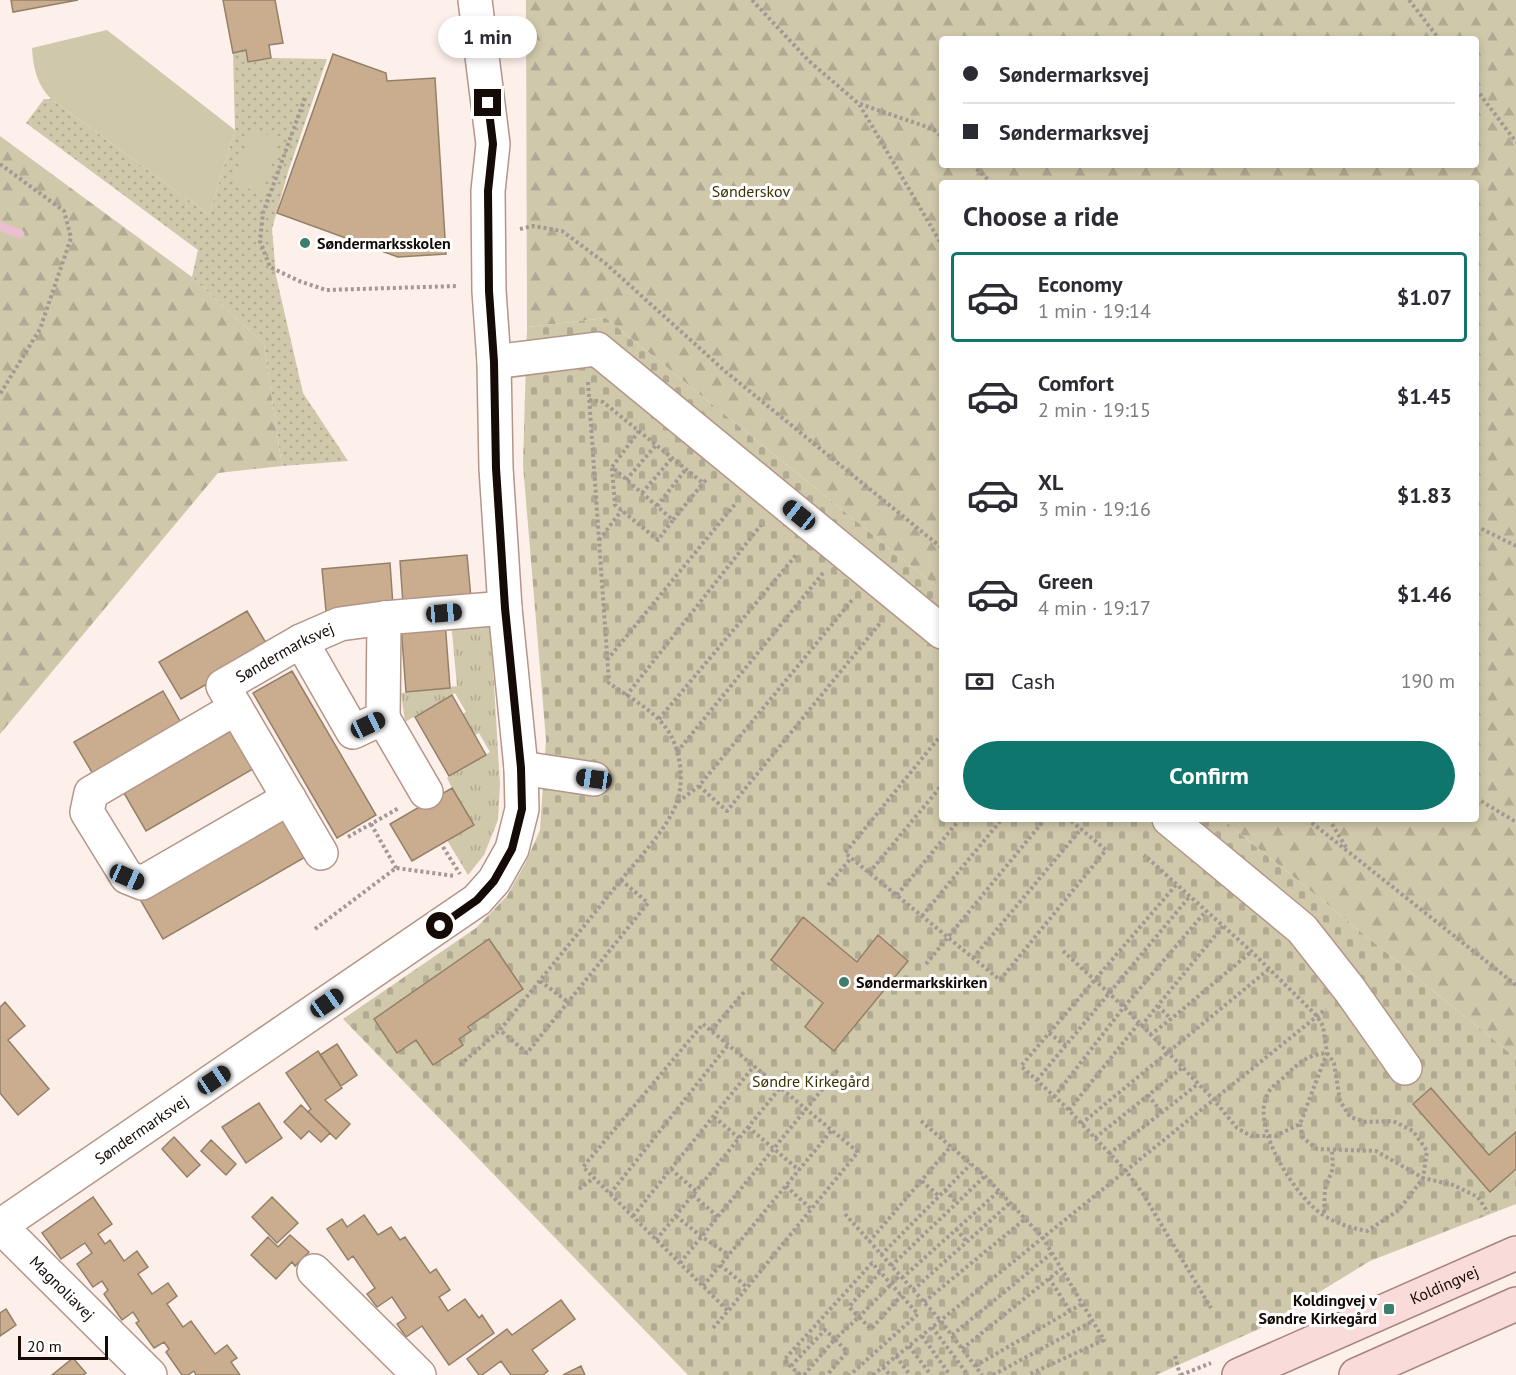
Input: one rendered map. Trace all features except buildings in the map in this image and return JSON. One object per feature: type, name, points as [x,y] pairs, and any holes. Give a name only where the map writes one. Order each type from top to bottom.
[{"type":"main road","name":"Koldingvej","points":[[1239,1375],[1516,1253]]},
{"type":"main road","points":[[1356,1375],[1516,1304]]},
{"type":"street","name":"Søndermarksvej","points":[[0,1226],[477,900],[494,881],[512,849],[522,809],[521,768],[505,608],[496,468],[494,362],[489,291],[488,191],[493,144],[474,0]]},
{"type":"street","points":[[494,362],[597,349],[939,630]]},
{"type":"street","name":"Søndermarksvej","points":[[321,853],[223,686],[301,641],[340,624],[505,608]]},
{"type":"street","points":[[384,618],[383,718],[426,792]]},
{"type":"street","points":[[301,641],[352,732],[383,718]]},
{"type":"street","points":[[236,708],[91,793],[87,812],[127,877],[142,883],[289,798]]},
{"type":"street","points":[[521,768],[594,779]]},
{"type":"street","points":[[1173,822],[1302,929],[1350,990],[1405,1068]]},
{"type":"street","name":"Magnoliavej","points":[[0,1226],[150,1375]]},
{"type":"street","points":[[314,1272],[419,1375]]},
{"type":"path","points":[[752,0],[809,61],[859,104],[939,240]]},
{"type":"path","points":[[1409,0],[1437,36]]},
{"type":"path","points":[[1479,92],[1516,142]]},
{"type":"path","points":[[305,98],[263,213],[260,241],[270,267],[299,282],[326,290],[455,286],[489,291]]},
{"type":"path","points":[[859,104],[933,129],[939,134]]},
{"type":"path","points":[[0,164],[64,212],[71,237],[40,329],[0,394]]},
{"type":"path","points":[[975,168],[989,180]]},
{"type":"path","points":[[490,229],[522,229],[533,226],[562,231],[604,262],[726,372],[939,546]]},
{"type":"path","points":[[460,1065],[500,1030],[661,831],[677,802],[681,770],[678,752],[671,735],[659,719],[609,683],[586,351]]},
{"type":"path","points":[[639,432],[612,467],[615,505],[658,540],[703,483]]},
{"type":"path","points":[[626,480],[656,445]]},
{"type":"path","points":[[642,493],[672,458]]},
{"type":"path","points":[[612,467],[673,520]]},
{"type":"path","points":[[657,506],[686,469]]},
{"type":"path","points":[[607,660],[755,479]]},
{"type":"path","points":[[626,696],[781,500]]},
{"type":"path","points":[[599,540],[622,510]]},
{"type":"path","points":[[1479,527],[1516,546]]},
{"type":"path","points":[[659,719],[817,530]]},
{"type":"path","points":[[678,752],[842,550]]},
{"type":"path","points":[[677,802],[699,786],[873,575]]},
{"type":"path","points":[[699,786],[727,811],[900,598]]},
{"type":"path","points":[[939,738],[845,853],[999,980],[1106,849],[1072,822]]},
{"type":"path","points":[[869,873],[939,789]]},
{"type":"path","points":[[321,853],[426,792]]},
{"type":"path","points":[[1479,800],[1516,822]]},
{"type":"path","points":[[897,896],[958,822]]},
{"type":"path","points":[[922,916],[1000,822]]},
{"type":"path","points":[[926,964],[1043,822]]},
{"type":"path","points":[[1311,822],[1516,985]]},
{"type":"path","points":[[1331,822],[1349,854]]},
{"type":"path","points":[[370,824],[396,868]]},
{"type":"path","points":[[973,958],[1081,830]]},
{"type":"path","points":[[1144,855],[1251,951],[1317,1016],[1323,1026],[1327,1053],[1334,1063],[1340,1101],[1350,1117],[1366,1122],[1393,1121],[1413,1131],[1427,1150],[1423,1178],[1399,1210],[1367,1231],[1342,1226],[1310,1204],[1287,1173],[1266,1137],[1262,1117],[1268,1093],[1295,1067],[1313,1054],[1327,1053]]},
{"type":"path","points":[[828,885],[850,858]]},
{"type":"path","points":[[315,930],[396,868],[462,876]]},
{"type":"path","points":[[500,1030],[527,1053],[648,903],[621,880]]},
{"type":"path","points":[[1176,884],[1021,1066],[1068,1110],[1126,1171],[1143,1194],[1211,1308]]},
{"type":"path","points":[[1037,1080],[1190,896]]},
{"type":"path","points":[[1054,1097],[1124,1008],[1206,911]]},
{"type":"path","points":[[1068,1110],[1140,1024],[1158,1006],[1223,926]]},
{"type":"path","points":[[1063,951],[1110,993],[1214,1100],[1237,1128],[1251,1136],[1266,1137],[1275,1136],[1300,1124]]},
{"type":"path","points":[[1150,1035],[1251,951]]},
{"type":"path","points":[[1081,1124],[1269,969]]},
{"type":"path","points":[[540,981],[568,1002]]},
{"type":"path","points":[[873,1375],[1350,990]]},
{"type":"path","points":[[711,1031],[744,992]]},
{"type":"path","points":[[1158,1006],[1171,1019]]},
{"type":"path","points":[[713,1328],[728,1311],[858,1152],[703,1024],[584,1167],[728,1311]]},
{"type":"path","points":[[1049,1033],[1066,1046]]},
{"type":"path","points":[[610,1194],[728,1045]]},
{"type":"path","points":[[1327,1053],[1300,1124],[1303,1138],[1317,1149],[1376,1151],[1423,1178],[1453,1185],[1478,1197],[1488,1213]]},
{"type":"path","points":[[633,1216],[754,1066]]},
{"type":"path","points":[[1095,1138],[1182,1068]]},
{"type":"path","points":[[680,1263],[838,1070]]},
{"type":"path","points":[[1109,1154],[1198,1084]]},
{"type":"path","points":[[656,1240],[780,1088]]},
{"type":"path","points":[[1148,1095],[1162,1113]]},
{"type":"path","points":[[714,1117],[739,1138]]},
{"type":"path","points":[[921,1121],[985,1176],[1043,1238],[1104,1340],[1028,1375]]},
{"type":"path","points":[[748,1126],[800,1170]]},
{"type":"path","points":[[703,1286],[832,1130]]},
{"type":"path","points":[[869,1242],[951,1146]]},
{"type":"path","points":[[1324,1214],[1325,1189],[1333,1168],[1332,1150]]},
{"type":"path","points":[[881,1255],[971,1164]]},
{"type":"path","points":[[671,1169],[718,1217]]},
{"type":"path","points":[[891,1266],[985,1176]]},
{"type":"path","points":[[579,1189],[594,1178]]},
{"type":"path","points":[[922,1180],[939,1196]]},
{"type":"path","points":[[786,1186],[811,1209]]},
{"type":"path","points":[[945,1190],[957,1203]]},
{"type":"path","points":[[850,1375],[918,1314],[902,1295],[891,1284],[872,1263],[784,1360],[802,1375],[891,1284],[999,1191]]},
{"type":"path","points":[[913,1290],[1010,1203]]},
{"type":"path","points":[[844,1214],[941,1320],[982,1375]]},
{"type":"path","points":[[675,1216],[729,1255]]},
{"type":"path","points":[[924,1302],[1025,1219]]},
{"type":"path","points":[[956,1229],[967,1242]]},
{"type":"path","points":[[952,1335],[1052,1253]]},
{"type":"path","points":[[720,1265],[747,1287]]},
{"type":"path","points":[[962,1349],[1061,1269]]},
{"type":"path","points":[[880,1272],[849,1307],[871,1329],[902,1295]]},
{"type":"path","points":[[1049,1278],[1070,1311]]},
{"type":"path","points":[[975,1366],[1082,1304]]},
{"type":"path","points":[[993,1375],[1093,1321]]},
{"type":"path","points":[[932,1327],[968,1375]]},
{"type":"path","points":[[791,1366],[825,1330],[847,1352],[827,1375]]},
{"type":"path","points":[[922,1336],[950,1375]]},
{"type":"path","points":[[909,1346],[931,1375]]},
{"type":"path","points":[[896,1356],[910,1375]]},
{"type":"path","points":[[1174,1356],[1180,1375]]},
{"type":"path","points":[[883,1367],[890,1375]]},
{"type":"green space","name":"Sønderskov","points":[[526,0],[1516,0],[1516,1058],[1226,822],[1479,822],[1479,180],[939,180],[939,589],[606,318],[527,327]]},
{"type":"green space","points":[[107,30],[235,130],[209,215],[51,99],[42,88],[35,69],[32,48]]},
{"type":"green space","points":[[246,50],[271,58],[327,59],[288,172],[272,229],[276,276],[303,393],[348,461],[282,466],[264,344],[192,277],[198,250],[26,123],[44,99],[51,99],[209,215],[235,130],[233,53]]},
{"type":"green space","points":[[252,129],[280,139],[261,193],[233,183]]},
{"type":"green space","points":[[0,136],[192,277],[264,344],[282,466],[218,473],[0,734]]},
{"type":"green space","name":"Søndre Kirkegård","points":[[606,318],[939,589],[939,822],[1226,822],[1516,1058],[1516,1204],[1370,1261],[1259,1329],[1156,1375],[688,1375],[343,1019],[476,928],[507,896],[540,830],[546,740],[523,465],[527,327]]},
{"type":"green space","points":[[490,618],[500,785],[498,820],[484,855],[468,875],[447,840],[452,788],[447,778],[490,752],[479,733],[475,735],[462,714],[466,712],[455,693],[405,722],[401,693],[457,686],[451,621]]},
{"type":"waterway","points":[[0,226],[20,234]]},
{"type":"place","name":"Søndermarksskolen","points":[[305,243]]},
{"type":"place","name":"Søndermarkskirken","points":[[844,982]]},
{"type":"place","name":"Koldingvej v Søndre Kirkegård","points":[[1389,1309]]},
{"type":"route","points":[[440,926],[477,900],[494,881],[512,849],[522,809],[521,768],[505,608],[496,468],[494,362],[489,291],[488,191],[493,144],[488,103]]}]
